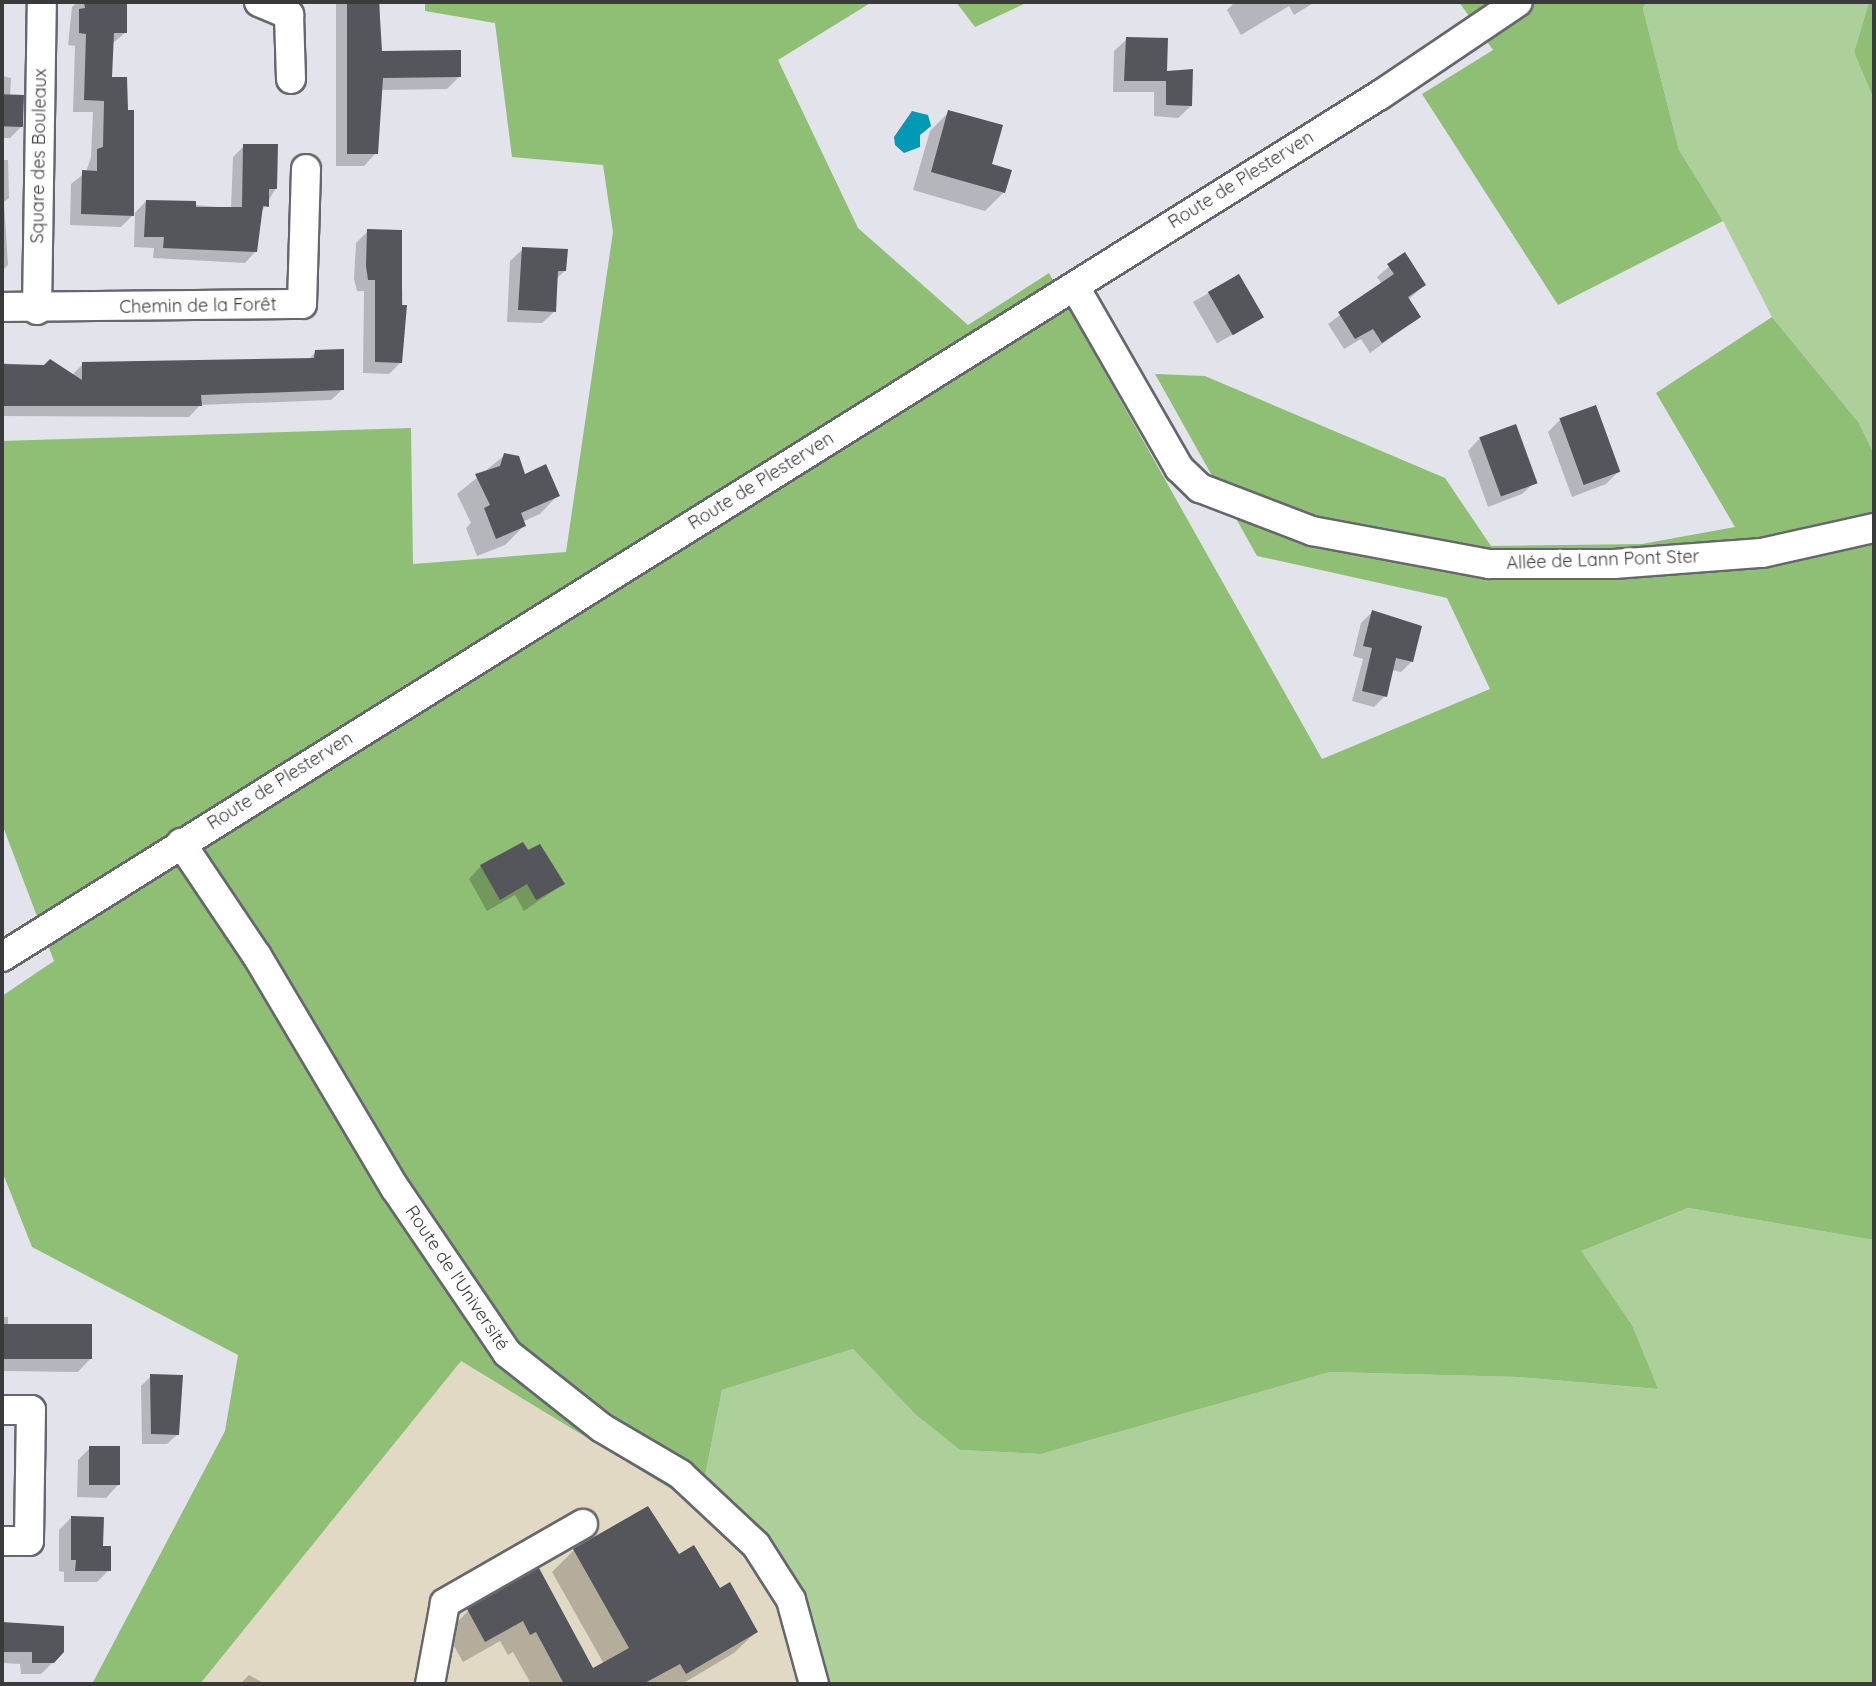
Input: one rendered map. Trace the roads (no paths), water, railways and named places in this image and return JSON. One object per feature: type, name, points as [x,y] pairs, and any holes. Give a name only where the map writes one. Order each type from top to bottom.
[{"type":"street","name":"Square des Bouleaux","points":[[37,310],[42,2]]},
{"type":"street","points":[[259,2],[289,15],[291,79]]},
{"type":"street","name":"Route de Plesterven","points":[[2,957],[1380,95],[1518,2]]},
{"type":"street","name":"Chemin de la Forêt","points":[[2,307],[37,310],[302,304],[306,169]]},
{"type":"street","name":"Allée de Lann Pont Ster","points":[[1075,287],[1179,468],[1200,488],[1312,531],[1489,564],[1614,564],[1762,553],[1874,528]]},
{"type":"street","name":"Route de l'Université","points":[[181,843],[257,956],[395,1188],[507,1353],[602,1428],[680,1474],[756,1545],[791,1600],[814,1684]]},
{"type":"street","points":[[2,1410],[31,1410],[29,1541],[2,1541]]},
{"type":"street","points":[[430,1684],[445,1604],[583,1524]]},
{"type":"water","points":[[912,111],[928,115],[931,126],[920,135],[920,147],[904,153],[895,145],[894,137]]}]
